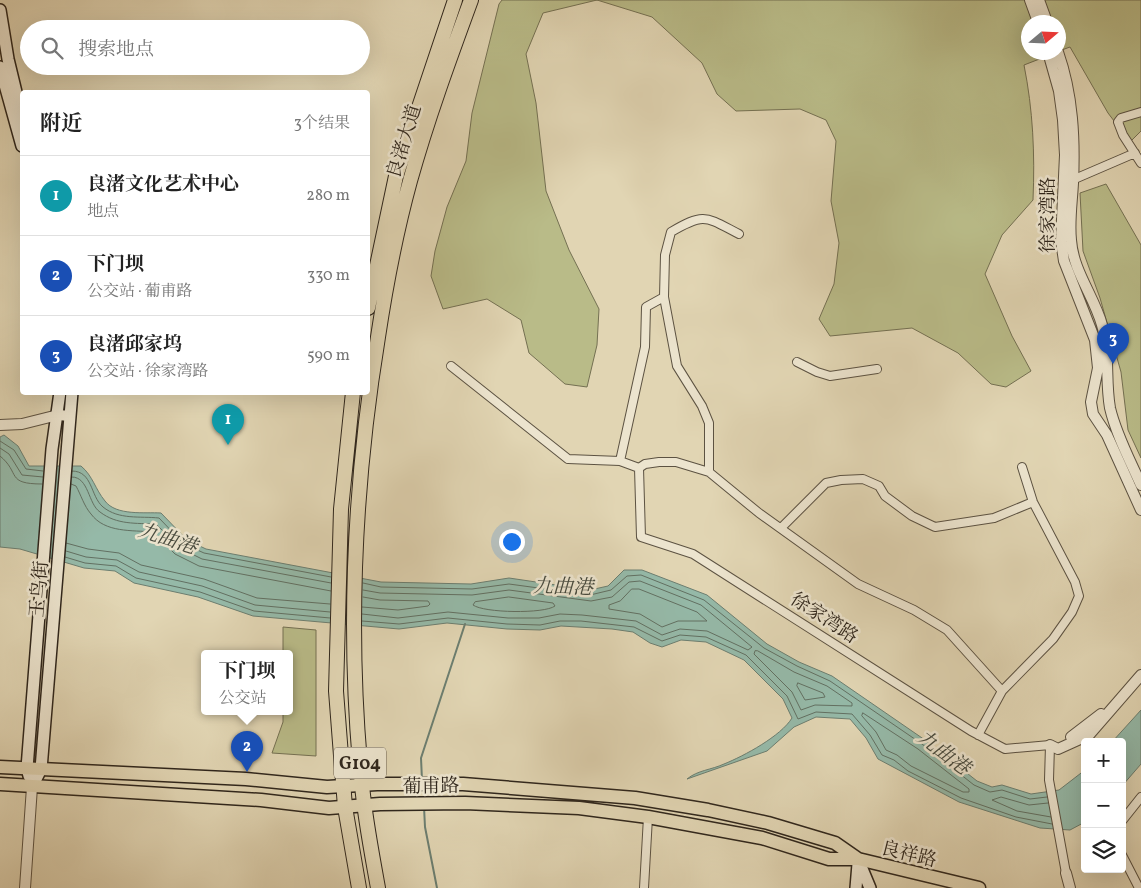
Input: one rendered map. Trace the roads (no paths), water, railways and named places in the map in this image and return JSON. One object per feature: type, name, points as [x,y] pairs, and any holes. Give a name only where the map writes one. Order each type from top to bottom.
[{"type":"highway","name":"良渚大道","points":[[370,299],[396,176],[455,0]]},
{"type":"highway","name":"良渚大道","points":[[370,383],[395,241],[410,182],[429,118],[470,0]]},
{"type":"highway","name":"G104","points":[[353,395],[345,462],[339,565],[336,691],[345,807],[359,888]]},
{"type":"highway","name":"良渚大道","points":[[362,785],[354,637],[355,565],[360,466],[369,395]]},
{"type":"highway","name":"G104","points":[[362,785],[378,888]]},
{"type":"main road","points":[[0,10],[8,59],[20,109]]},
{"type":"main road","points":[[0,67],[20,139]]},
{"type":"main road","name":"玉鸟街","points":[[32,787],[27,768],[52,449],[60,395]]},
{"type":"main road","name":"玉鸟街","points":[[32,787],[41,769],[72,395]]},
{"type":"main road","name":"葡甫路","points":[[0,767],[226,778],[327,787],[394,784],[463,784],[635,798],[698,808],[768,823],[835,843]]},
{"type":"main road","name":"葡甫路","points":[[0,784],[261,800],[329,808],[395,804],[464,803],[579,808],[648,817],[762,838],[829,859],[858,859]]},
{"type":"main road","name":"良祥路","points":[[835,843],[858,859],[979,888]]},
{"type":"main road","points":[[856,888],[858,859]]},
{"type":"main road","points":[[858,859],[870,888]]},
{"type":"street","points":[[1030,0],[1035,15]]},
{"type":"street","points":[[1040,0],[1045,15]]},
{"type":"street","name":"徐家湾路","points":[[1050,60],[1059,91],[1063,120],[1070,240],[1074,258],[1102,324],[1108,364],[1110,408],[1116,428],[1141,485]]},
{"type":"street","name":"徐家湾路","points":[[1060,60],[1067,87],[1072,121],[1061,241],[1064,261],[1095,340],[1098,368],[1091,402],[1093,414],[1107,435],[1141,510]]},
{"type":"street","points":[[1141,112],[1121,118],[1118,122],[1123,135],[1141,163]]},
{"type":"street","points":[[1068,181],[1135,153]]},
{"type":"street","points":[[709,472],[709,424],[702,406],[677,366],[664,297],[665,255],[671,232],[692,220],[706,217],[739,234]]},
{"type":"street","points":[[620,461],[645,347],[646,307],[664,297]]},
{"type":"street","points":[[797,362],[830,376],[877,370]]},
{"type":"street","points":[[451,366],[568,459],[620,461],[639,468],[645,464],[676,462],[709,472],[760,513],[782,527],[858,584],[914,610],[947,630],[1002,692]]},
{"type":"street","points":[[0,425],[22,424],[58,415],[70,416]]},
{"type":"street","points":[[978,735],[1002,692],[1053,639],[1072,612],[1079,596],[1075,582],[1033,502],[1022,467]]},
{"type":"street","name":"徐家湾路","points":[[639,468],[641,537],[693,554],[978,735],[1005,749],[1050,745],[1075,736],[1099,717],[1141,668]]},
{"type":"street","points":[[782,527],[826,483],[841,480],[863,479],[879,486],[884,496],[912,516],[935,527],[994,518],[1033,502]]},
{"type":"street","name":"徐家湾路","points":[[1050,745],[1058,749],[1089,735],[1141,675]]},
{"type":"street","points":[[1050,745],[1049,780],[1070,888]]},
{"type":"street","name":"玉鸟街","points":[[25,888],[32,787]]},
{"type":"street","points":[[1126,816],[1141,797]]},
{"type":"street","points":[[644,888],[648,817]]},
{"type":"street","points":[[1126,863],[1139,888]]},
{"type":"water","name":"九曲港","points":[[4,435],[18,446],[29,466],[81,466],[110,506],[123,511],[161,513],[187,540],[206,549],[381,582],[471,584],[509,578],[590,590],[608,586],[624,570],[642,570],[707,595],[767,644],[799,662],[832,676],[925,740],[977,781],[992,787],[1002,785],[1031,794],[1059,790],[1081,773],[1081,824],[1070,830],[1040,828],[959,802],[878,759],[866,738],[850,719],[816,717],[794,727],[767,751],[687,779],[751,751],[780,732],[792,718],[783,699],[744,660],[706,642],[681,640],[662,647],[650,643],[633,632],[561,626],[540,630],[447,623],[399,629],[253,616],[198,597],[134,583],[115,571],[84,568],[20,549],[0,547],[0,437]]},
{"type":"water","points":[[1141,710],[1141,764],[1126,781],[1126,738],[1116,738]]},
{"type":"waterway","points":[[422,780],[421,758],[465,624]]},
{"type":"waterway","points":[[424,807],[425,827],[437,888]]},
{"type":"place","name":"良渚邱家坞","points":[[1113,364]]},
{"type":"place","name":"良渚文化艺术中心","points":[[228,445]]},
{"type":"place","name":"下门坝","points":[[247,772]]}]
